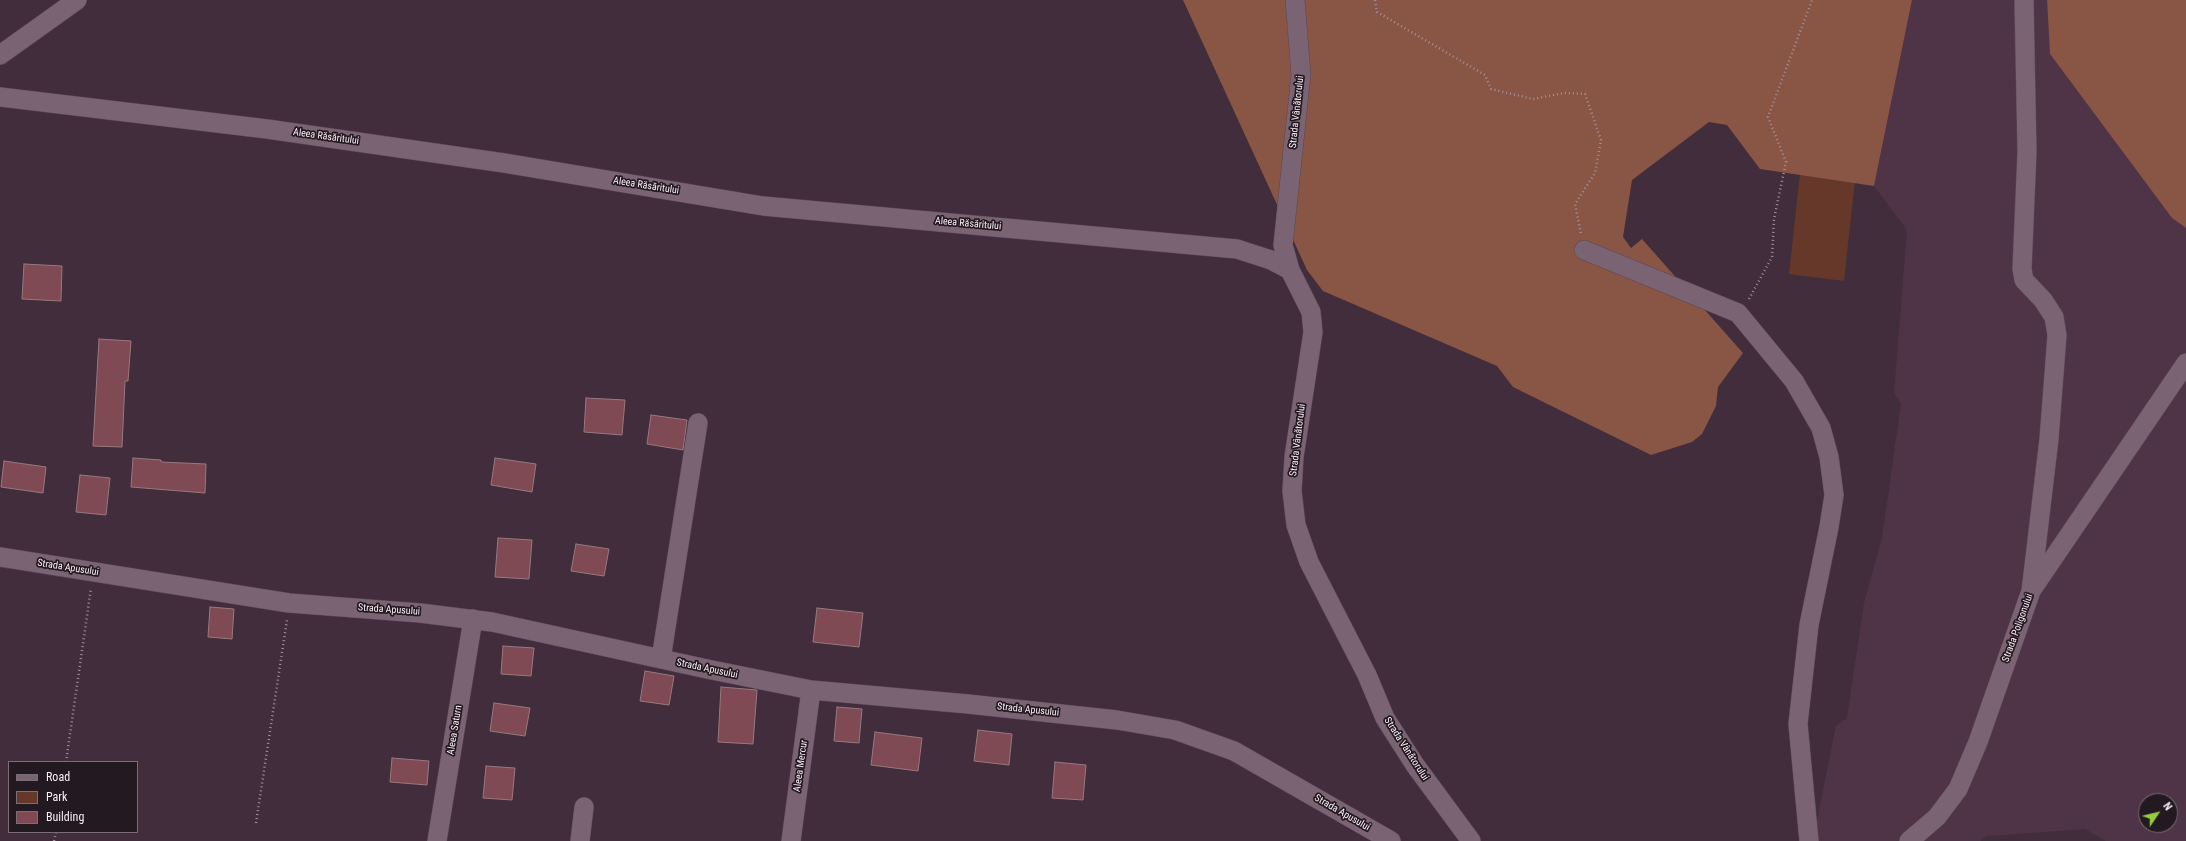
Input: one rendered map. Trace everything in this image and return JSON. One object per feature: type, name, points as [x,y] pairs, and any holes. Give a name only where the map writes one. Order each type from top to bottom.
[{"type":"street","points":[[0,55],[78,0]]},
{"type":"street","name":"Strada Vânătorului","points":[[1295,0],[1301,74],[1283,245],[1290,270],[1311,312],[1313,332],[1294,457],[1292,491],[1296,525],[1309,562],[1367,675],[1385,718],[1415,765],[1471,841]]},
{"type":"street","points":[[2024,0],[2027,152],[2022,269],[2024,280],[2043,300],[2054,318],[2057,335],[2049,439],[2031,591]]},
{"type":"street","name":"Aleea Răsăritului","points":[[0,97],[275,130],[504,163],[764,206],[1237,249],[1271,260],[1290,270]]},
{"type":"street","points":[[1584,250],[1738,313],[1794,382],[1821,428],[1830,465],[1834,495],[1809,625],[1798,724],[1808,841]]},
{"type":"street","name":"Strada Poligonului","points":[[1909,841],[1937,817],[1958,789],[1978,742],[2031,591],[2186,363]]},
{"type":"street","points":[[661,659],[698,423]]},
{"type":"street","name":"Strada Apusului","points":[[0,557],[289,603],[420,612],[473,619],[811,690],[1117,720],[1174,730],[1234,751],[1391,841]]},
{"type":"street","name":"Aleea Saturn","points":[[437,841],[473,619]]},
{"type":"street","name":"Aleea Mercur","points":[[791,841],[811,690]]},
{"type":"street","points":[[580,841],[584,807]]},
{"type":"path","points":[[1375,0],[1377,12],[1485,75],[1491,89],[1533,99],[1564,93],[1585,94],[1601,140],[1595,172],[1575,204],[1584,250]]},
{"type":"path","points":[[1738,313],[1749,299],[1772,257],[1774,219],[1786,162],[1768,117],[1812,0]]},
{"type":"path","points":[[66,761],[94,572]]},
{"type":"path","points":[[256,824],[289,603]]},
{"type":"shaded area","points":[[1183,0],[1912,0],[1874,186],[1760,169],[1727,125],[1709,122],[1632,180],[1623,237],[1631,248],[1642,239],[1743,353],[1718,387],[1716,406],[1702,434],[1692,442],[1651,455],[1513,387],[1497,366],[1323,291],[1307,270]]},
{"type":"shaded area","points":[[1912,0],[2047,0],[2050,54],[2172,218],[2186,228],[2186,841],[2106,841],[2085,829],[1987,836],[1980,841],[1813,841],[1836,726],[1847,718],[1864,603],[1882,538],[1901,404],[1894,393],[1907,230],[1874,186]]},
{"type":"shaded area","points":[[2047,0],[2186,0],[2186,228],[2172,218],[2050,54]]},
{"type":"green space","points":[[1801,164],[1856,171],[1844,281],[1789,274]]},
{"type":"building","points":[[24,264],[62,266],[61,301],[22,299]]},
{"type":"building","points":[[99,339],[131,341],[128,381],[125,381],[122,447],[93,446]]},
{"type":"building","points":[[586,398],[625,400],[622,435],[584,432]]},
{"type":"building","points":[[651,415],[687,420],[683,450],[647,444]]},
{"type":"building","points":[[133,458],[161,460],[161,462],[206,464],[205,493],[131,487]]},
{"type":"building","points":[[495,458],[536,464],[532,492],[491,485]]},
{"type":"building","points":[[4,461],[46,467],[43,493],[1,487]]},
{"type":"building","points":[[80,475],[110,478],[106,515],[76,512]]},
{"type":"building","points":[[498,538],[532,540],[529,579],[495,577]]},
{"type":"building","points":[[576,544],[609,549],[604,576],[571,571]]},
{"type":"building","points":[[210,607],[234,609],[232,639],[208,637]]},
{"type":"building","points":[[817,608],[863,613],[859,647],[813,642]]},
{"type":"building","points":[[503,646],[534,648],[531,676],[501,674]]},
{"type":"building","points":[[645,671],[674,676],[669,705],[640,701]]},
{"type":"building","points":[[721,687],[757,690],[753,744],[718,742]]},
{"type":"building","points":[[494,703],[530,708],[525,736],[490,731]]},
{"type":"building","points":[[837,707],[862,709],[859,743],[834,741]]},
{"type":"building","points":[[978,730],[1012,734],[1009,765],[974,761]]},
{"type":"building","points":[[875,732],[922,738],[918,771],[871,765]]},
{"type":"building","points":[[392,758],[429,761],[427,785],[390,782]]},
{"type":"building","points":[[1055,762],[1086,765],[1083,800],[1052,798]]},
{"type":"building","points":[[486,766],[515,768],[512,800],[483,798]]}]
